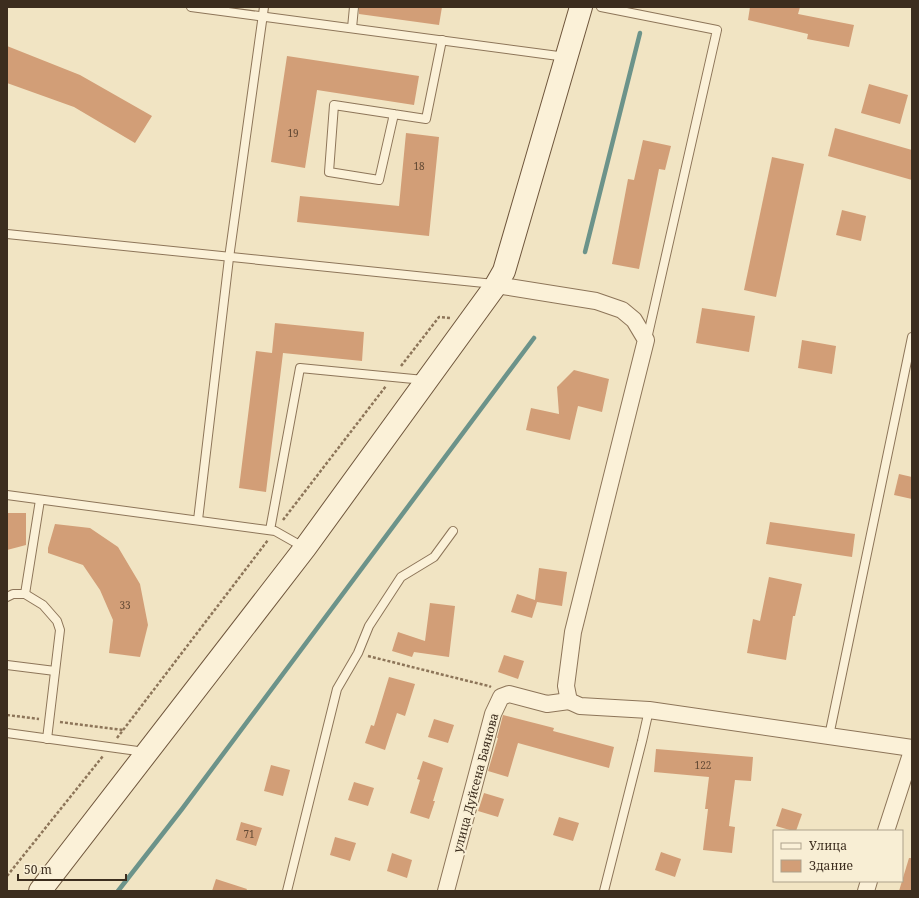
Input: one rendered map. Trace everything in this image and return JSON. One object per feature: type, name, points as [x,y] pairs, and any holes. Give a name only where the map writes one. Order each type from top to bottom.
[{"type":"street","points":[[40,891],[305,548],[496,285],[504,271],[581,7]]},
{"type":"street","points":[[496,285],[596,301],[622,310],[634,320],[646,340],[573,632],[566,686],[569,700],[580,706],[649,710],[912,748]]},
{"type":"street","name":"улица Дуйсена Баянова","points":[[446,891],[493,714],[501,697],[510,694],[547,704],[569,700]]},
{"type":"street","points":[[886,830],[912,751]]},
{"type":"lane","points":[[191,7],[567,57]]},
{"type":"lane","points":[[198,520],[229,258],[264,7]]},
{"type":"lane","points":[[352,28],[354,7]]},
{"type":"lane","points":[[601,7],[717,30],[646,340]]},
{"type":"lane","points":[[394,114],[379,180],[329,172],[334,105],[394,114],[426,119],[442,40]]},
{"type":"lane","points":[[7,234],[496,285]]},
{"type":"lane","points":[[829,736],[912,337]]},
{"type":"lane","points":[[272,530],[300,368],[427,380]]},
{"type":"lane","points":[[7,495],[272,530],[305,548]]},
{"type":"lane","points":[[24,594],[40,500]]},
{"type":"lane","points":[[287,891],[337,689],[358,653],[369,626],[401,577],[434,557],[453,532]]},
{"type":"lane","points":[[7,597],[13,594],[24,594],[43,605],[57,621],[60,630],[47,739]]},
{"type":"lane","points":[[7,665],[55,671]]},
{"type":"lane","points":[[604,891],[649,710]]},
{"type":"lane","points":[[7,733],[147,752]]},
{"type":"path","points":[[7,876],[110,747],[272,530],[394,377],[439,317],[470,321]]},
{"type":"path","points":[[358,653],[489,686],[501,697]]},
{"type":"path","points":[[7,715],[123,730]]},
{"type":"building","points":[[359,7],[442,7],[439,25],[359,14]]},
{"type":"building","points":[[750,7],[800,7],[798,14],[854,25],[849,47],[807,39],[808,34],[748,20]]},
{"type":"building","points":[[7,46],[80,75],[152,116],[135,143],[74,107],[7,83]]},
{"type":"building","points":[[287,56],[419,76],[414,105],[317,90],[305,168],[271,162]]},
{"type":"building","points":[[869,84],[908,95],[900,124],[861,113]]},
{"type":"building","points":[[835,128],[912,150],[912,180],[828,156]]},
{"type":"building","points":[[406,133],[439,137],[429,236],[297,222],[300,196],[399,206]]},
{"type":"building","points":[[643,140],[671,146],[665,170],[659,169],[639,269],[612,264],[628,179],[634,180]]},
{"type":"building","points":[[772,157],[804,164],[776,297],[744,290]]},
{"type":"building","points":[[842,210],[866,216],[861,241],[836,235]]},
{"type":"building","points":[[702,308],[755,316],[749,352],[696,343]]},
{"type":"building","points":[[275,323],[364,332],[362,361],[283,353],[266,492],[239,488],[256,351],[272,353]]},
{"type":"building","points":[[802,340],[836,346],[832,374],[798,368]]},
{"type":"building","points":[[574,370],[609,379],[602,412],[578,406],[570,440],[526,430],[531,408],[559,414],[557,387]]},
{"type":"building","points":[[899,474],[912,477],[912,499],[894,495]]},
{"type":"building","points":[[7,513],[26,513],[26,545],[7,550]]},
{"type":"building","points":[[770,522],[855,534],[852,557],[766,544]]},
{"type":"building","points":[[55,524],[90,528],[118,547],[140,584],[148,625],[140,657],[109,653],[113,620],[100,590],[83,565],[48,553]]},
{"type":"building","points":[[539,568],[567,572],[562,606],[537,602],[532,618],[511,612],[517,594],[535,600]]},
{"type":"building","points":[[769,577],[802,584],[795,616],[793,616],[786,660],[747,653],[753,619],[760,621]]},
{"type":"building","points":[[430,603],[455,606],[449,657],[414,652],[412,657],[392,651],[398,632],[425,641]]},
{"type":"building","points":[[504,655],[524,661],[518,679],[498,672]]},
{"type":"building","points":[[389,677],[415,684],[405,716],[397,713],[385,750],[365,743],[371,725],[374,726]]},
{"type":"building","points":[[503,715],[554,728],[553,731],[614,747],[609,768],[518,743],[508,777],[488,771]]},
{"type":"building","points":[[434,719],[454,725],[448,743],[428,737]]},
{"type":"building","points":[[656,749],[753,757],[751,781],[735,780],[729,826],[735,827],[732,853],[703,850],[708,809],[705,809],[709,777],[654,772]]},
{"type":"building","points":[[423,761],[443,768],[429,819],[410,813],[420,780],[417,779]]},
{"type":"building","points":[[271,765],[290,770],[283,796],[264,791]]},
{"type":"building","points":[[354,782],[374,788],[368,806],[348,800]]},
{"type":"building","points":[[484,793],[504,799],[498,817],[478,811]]},
{"type":"building","points":[[782,808],[802,814],[796,830],[790,830],[776,826]]},
{"type":"building","points":[[559,817],[579,823],[573,841],[553,835]]},
{"type":"building","points":[[241,822],[262,828],[256,846],[236,840]]},
{"type":"building","points":[[335,837],[356,843],[350,861],[330,855]]},
{"type":"building","points":[[661,852],[681,859],[675,877],[655,870]]},
{"type":"building","points":[[392,853],[412,860],[407,878],[387,871]]},
{"type":"building","points":[[909,858],[912,858],[912,891],[899,891],[903,882]]},
{"type":"building","points":[[216,879],[247,889],[246,891],[212,891]]},
{"type":"waterway","points":[[585,252],[640,33]]},
{"type":"waterway","points":[[118,891],[182,809],[534,338]]}]
